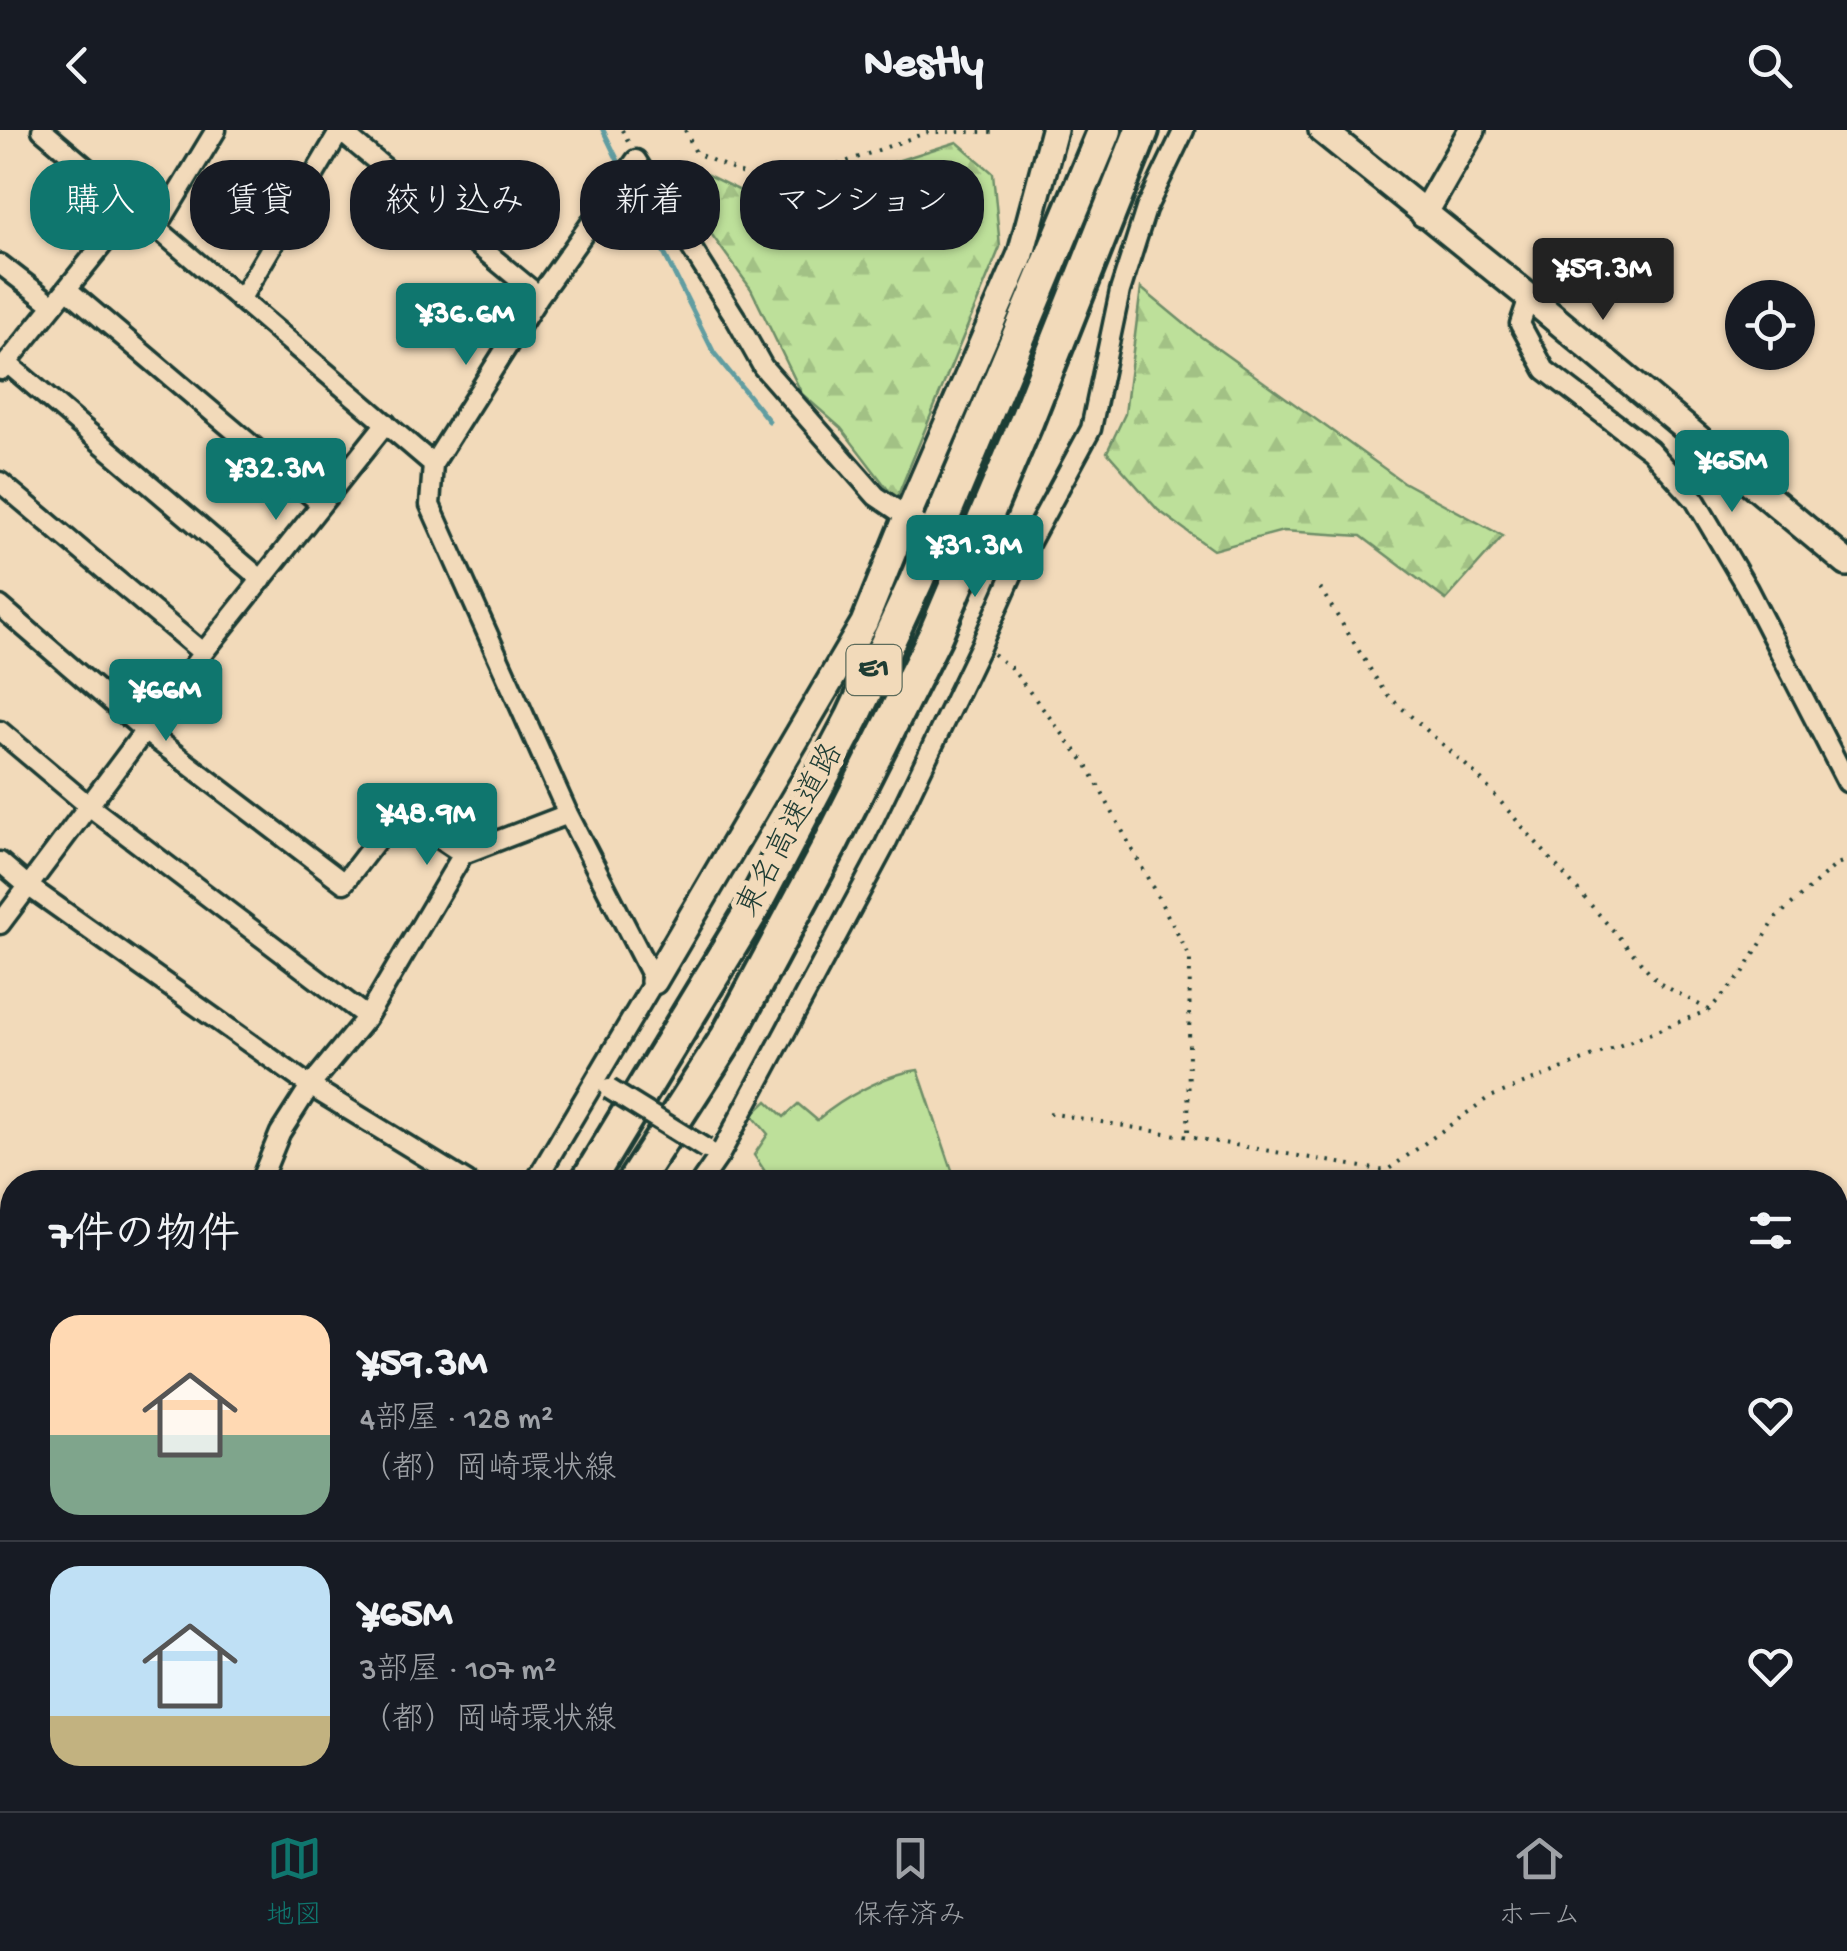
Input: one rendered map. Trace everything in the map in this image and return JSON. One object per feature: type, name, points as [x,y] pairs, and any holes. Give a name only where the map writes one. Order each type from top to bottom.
[{"type":"highway","name":"東名高速道路","points":[[595,1170],[749,914],[852,717],[916,581],[1105,130]]},
{"type":"highway","name":"東名高速道路","points":[[642,1170],[727,1038],[830,847],[935,636],[1026,422],[1142,130]]},
{"type":"street","points":[[42,130],[77,160]]},
{"type":"street","points":[[170,205],[216,130]]},
{"type":"street","points":[[543,1170],[602,1084],[654,980],[864,623],[913,521],[1021,254],[1054,130]]},
{"type":"street","points":[[705,1170],[884,844],[1012,575],[1091,429],[1120,290],[1146,209],[1184,130]]},
{"type":"street","points":[[1322,130],[1847,563]]},
{"type":"street","points":[[1424,214],[1472,130]]},
{"type":"street","points":[[240,300],[340,131],[539,296]]},
{"type":"street","points":[[654,980],[568,814],[430,505],[433,464],[539,296],[636,160],[763,367],[876,496],[913,521]]},
{"type":"street","points":[[170,240],[433,464]]},
{"type":"street","points":[[99,250],[3,367],[262,580]]},
{"type":"street","points":[[0,264],[53,306]]},
{"type":"street","points":[[67,289],[321,504]]},
{"type":"street","points":[[1529,297],[1520,324],[1545,370],[1650,450],[1695,500],[1747,588],[1847,782]]},
{"type":"street","points":[[0,924],[203,653],[386,422]]},
{"type":"street","points":[[0,482],[203,653]]},
{"type":"street","points":[[995,565],[1012,575]]},
{"type":"street","points":[[0,606],[146,732],[344,883],[399,812],[463,854]]},
{"type":"street","points":[[0,731],[90,806],[367,1016]]},
{"type":"street","points":[[265,1170],[280,1133],[310,1086],[367,1016],[463,854],[568,814]]},
{"type":"street","points":[[0,862],[28,886],[310,1086],[447,1170]]},
{"type":"street","points":[[602,1084],[712,1152]]},
{"type":"path","points":[[685,130],[696,153],[774,188],[928,132],[993,130]]},
{"type":"path","points":[[1320,588],[1385,693],[1477,775],[1659,983],[1709,1010]]},
{"type":"path","points":[[981,645],[1011,668],[1087,765],[1190,957],[1188,1138]]},
{"type":"path","points":[[1387,1170],[1488,1098],[1709,1010],[1742,973],[1776,918],[1837,864],[1847,860]]},
{"type":"path","points":[[1049,1113],[1380,1170]]},
{"type":"green space","points":[[957,142],[978,160],[900,160]]},
{"type":"green space","points":[[984,165],[993,173],[1000,247],[896,500],[841,428],[802,394],[751,289],[720,246],[720,181],[740,191],[740,250],[984,250]]},
{"type":"green space","points":[[1141,288],[1193,331],[1403,482],[1503,536],[1446,600],[1361,536],[1283,531],[1213,550],[1158,510],[1107,452],[1125,414]]},
{"type":"green space","points":[[918,1070],[952,1170],[764,1170],[754,1155],[768,1134],[752,1115],[767,1101],[784,1117],[798,1104],[817,1120],[864,1089]]},
{"type":"waterway","points":[[603,130],[618,160]]},
{"type":"waterway","points":[[662,250],[714,353],[769,421]]},
{"type":"tunnel","points":[[929,530],[995,565]]}]
